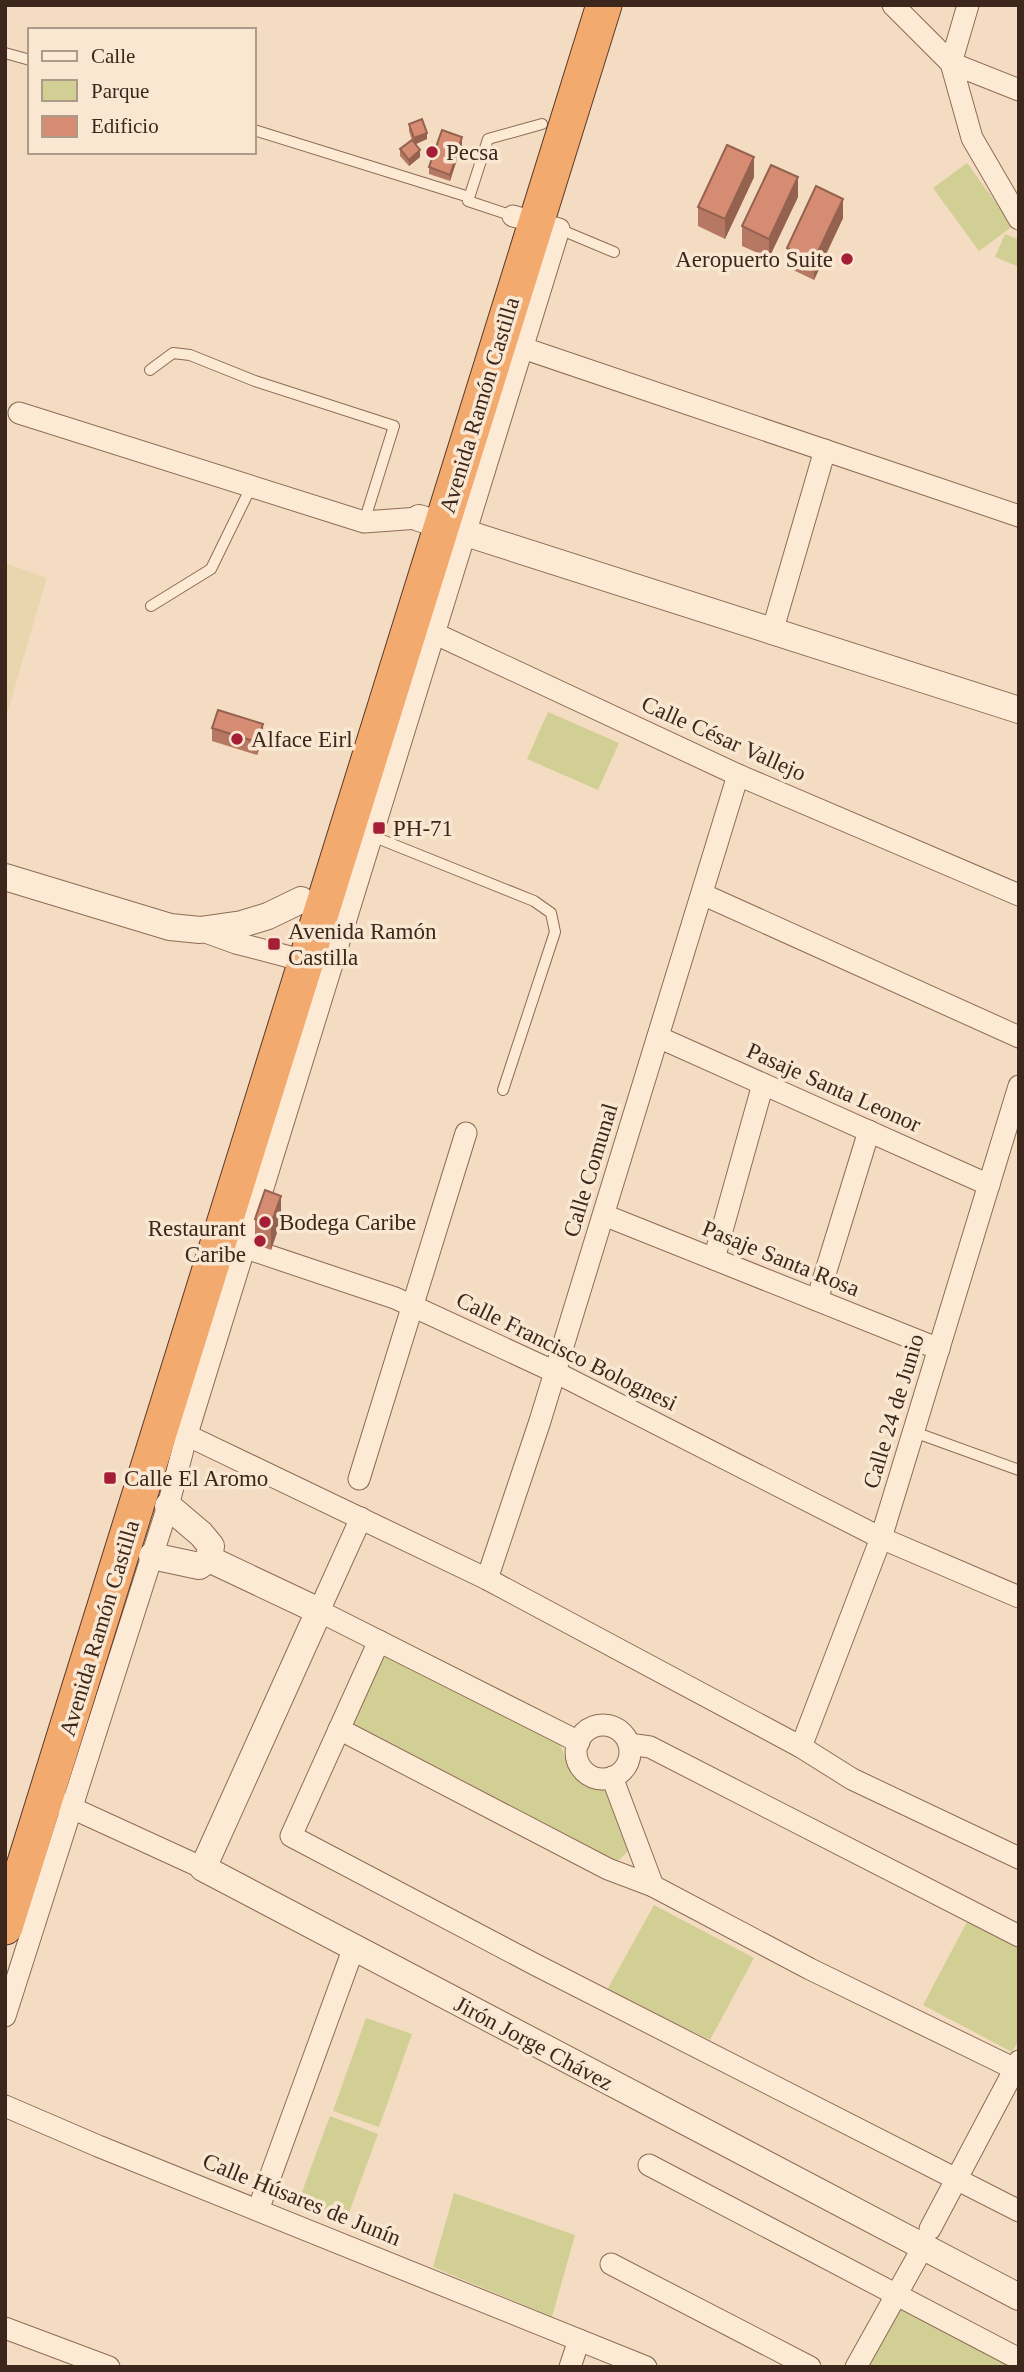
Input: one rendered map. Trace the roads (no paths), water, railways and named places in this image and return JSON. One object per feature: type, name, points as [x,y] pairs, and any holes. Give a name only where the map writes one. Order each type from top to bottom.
[{"type":"highway","name":"Avenida Ramón Castilla","points":[[5,1927],[59,1802],[290,1056],[294,958],[301,900],[511,344],[536,223],[542,124],[579,5]]},
{"type":"highway","name":"Avenida Ramón Castilla","points":[[5,1858],[294,958],[359,832],[423,628],[442,525],[604,5]]},
{"type":"street","points":[[893,5],[951,62],[1019,90]]},
{"type":"street","points":[[968,5],[951,62],[972,138],[1019,219]]},
{"type":"street","points":[[511,344],[1019,516]]},
{"type":"street","points":[[19,413],[364,522],[442,525],[1019,710]]},
{"type":"street","points":[[772,632],[825,450]]},
{"type":"street","name":"Calle César Vallejo","points":[[423,628],[738,775],[1019,895]]},
{"type":"street","name":"Calle Comunal","points":[[486,1579],[555,1372],[738,775]]},
{"type":"street","points":[[290,1056],[359,832]]},
{"type":"street","points":[[5,877],[170,927],[200,930],[236,943],[294,958]]},
{"type":"street","points":[[702,894],[1019,1037]]},
{"type":"street","points":[[200,930],[242,923],[301,900]]},
{"type":"street","name":"Pasaje Santa Leonor","points":[[658,1037],[989,1185]]},
{"type":"street","points":[[714,1259],[763,1084]]},
{"type":"street","name":"Calle 24 de Junio","points":[[801,1747],[881,1538],[1019,1086]]},
{"type":"street","points":[[817,1300],[869,1131]]},
{"type":"street","points":[[359,1479],[467,1133]]},
{"type":"street","name":"Pasaje Santa Rosa","points":[[604,1214],[939,1349]]},
{"type":"street","name":"Calle Francisco Bolognesi","points":[[232,1243],[395,1298],[555,1372],[881,1538],[1019,1597]]},
{"type":"street","points":[[168,1506],[211,1546],[209,1559],[199,1566],[138,1553],[168,1506],[174,1430],[486,1579],[801,1747],[852,1779],[1019,1858]]},
{"type":"street","points":[[204,1868],[361,1518]]},
{"type":"street","points":[[209,1559],[319,1611],[579,1742]]},
{"type":"street","points":[[379,1641],[291,1836],[536,1965],[1019,2211]]},
{"type":"street","points":[[604,1725],[620,1731],[629,1744],[629,1760],[625,1768],[612,1777],[595,1777],[587,1773],[578,1759],[579,1742],[589,1730],[604,1725]]},
{"type":"street","points":[[339,1729],[608,1870],[653,1886],[810,1969],[1017,2067],[856,2367]]},
{"type":"street","points":[[629,1744],[650,1747],[1019,1936]]},
{"type":"street","points":[[612,1777],[653,1886]]},
{"type":"street","points":[[5,2016],[59,1802]]},
{"type":"street","name":"Jirón Jorge Chávez","points":[[59,1802],[204,1868],[926,2238],[1019,2297]]},
{"type":"street","points":[[258,2210],[354,1947]]},
{"type":"street","name":"Calle Húsares de Junín","points":[[5,2106],[646,2367]]},
{"type":"street","points":[[649,2165],[1019,2359]]},
{"type":"street","points":[[611,2263],[810,2367]]},
{"type":"street","points":[[5,2328],[109,2367]]},
{"type":"street","points":[[570,2367],[579,2340]]},
{"type":"lane","points":[[5,53],[28,59]]},
{"type":"lane","points":[[542,124],[488,139],[468,201],[614,252]]},
{"type":"lane","points":[[256,131],[469,197]]},
{"type":"lane","points":[[150,370],[173,353],[190,355],[255,381],[394,426],[364,522]]},
{"type":"lane","points":[[151,606],[211,569],[251,486]]},
{"type":"lane","points":[[359,832],[534,901],[551,914],[555,932],[503,1090]]},
{"type":"lane","points":[[914,1432],[1019,1470]]},
{"type":"place","name":"Pecsa","points":[[432,152]]},
{"type":"place","name":"Aeropuerto Suite","points":[[847,259]]},
{"type":"place","name":"Alface Eirl","points":[[237,739]]},
{"type":"place","name":"PH-71","points":[[379,828]]},
{"type":"place","name":"Avenida Ramón Castilla","points":[[274,944]]},
{"type":"place","name":"Bodega Caribe","points":[[265,1222]]},
{"type":"place","name":"Restaurant Caribe","points":[[260,1241]]},
{"type":"place","name":"Calle El Aromo","points":[[110,1478]]}]
